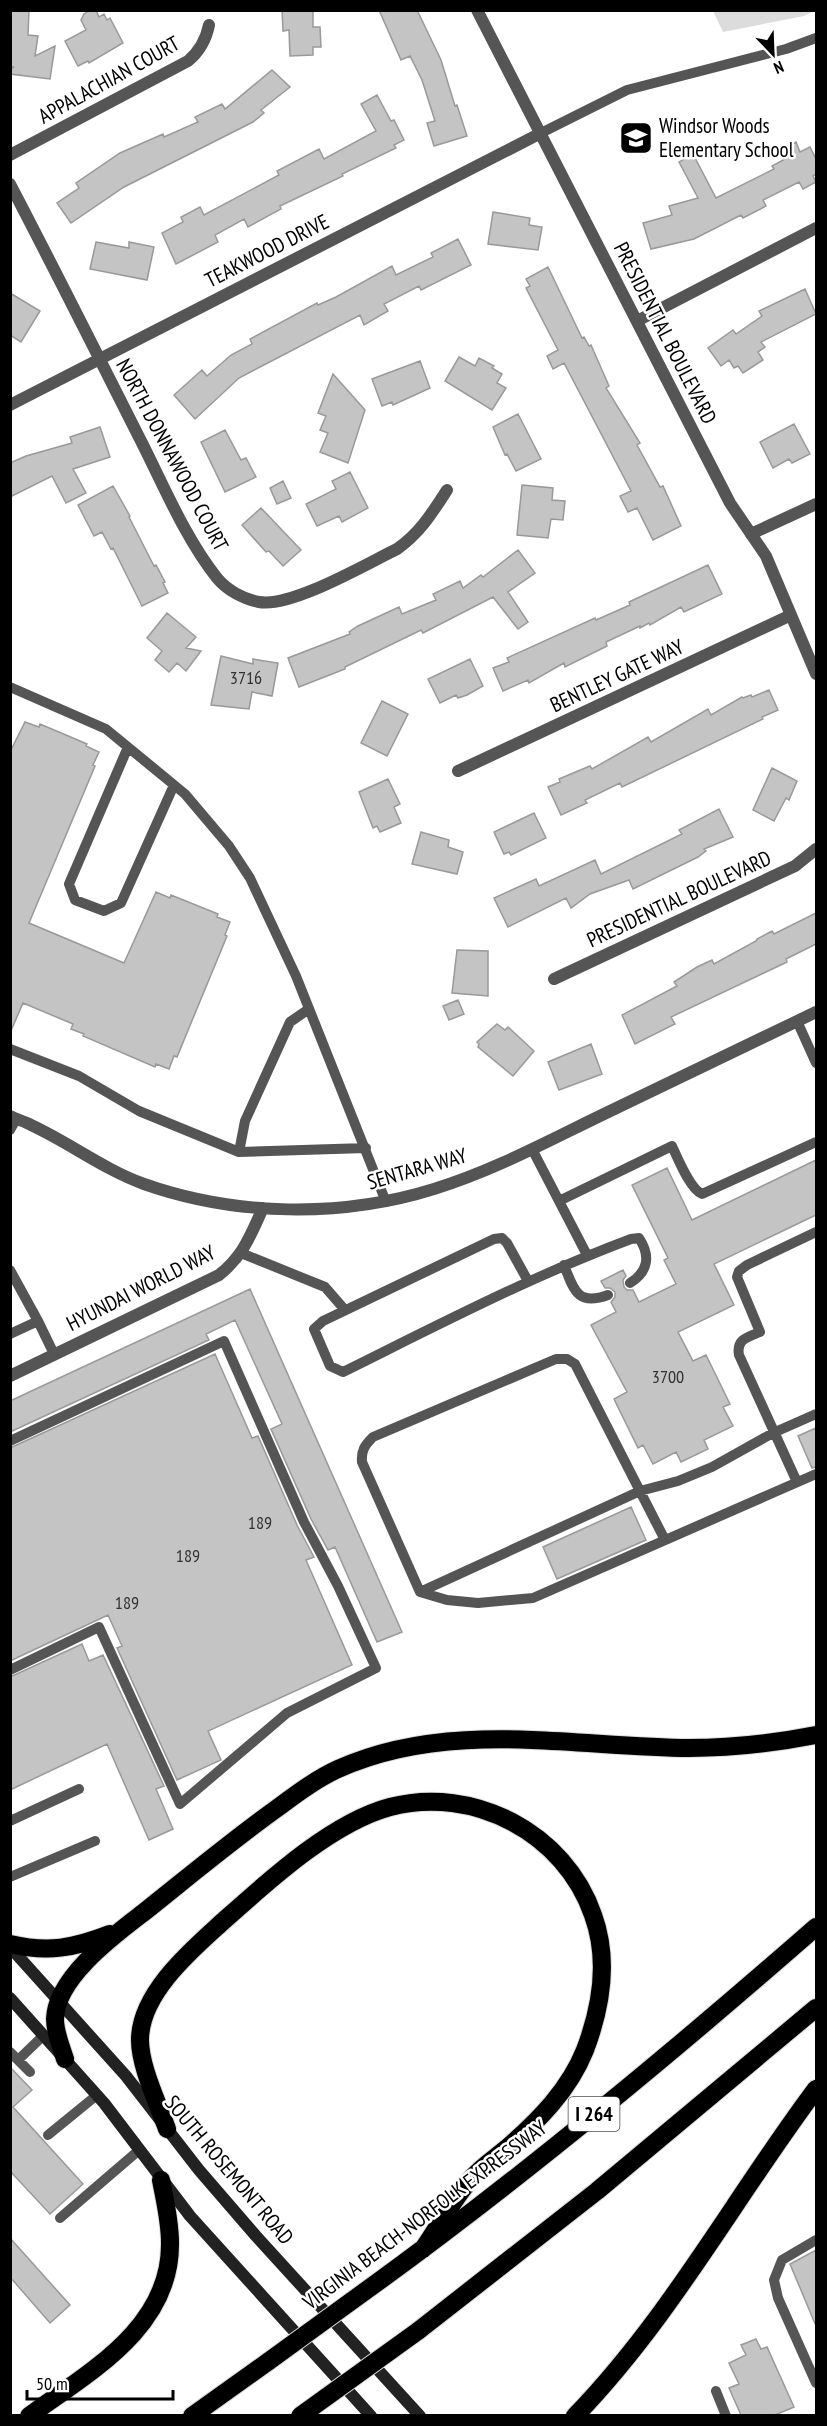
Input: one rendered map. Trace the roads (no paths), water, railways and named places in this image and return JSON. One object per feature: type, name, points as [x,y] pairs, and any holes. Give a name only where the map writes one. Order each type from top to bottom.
[{"type":"highway","points":[[65,2059],[56,2030],[55,2016],[59,2000],[67,1985],[92,1956],[237,1837],[291,1798],[336,1770],[371,1756],[407,1746],[437,1742],[475,1740],[688,1748],[743,1746],[816,1735]]},
{"type":"highway","points":[[167,2129],[142,2057],[140,2039],[144,2016],[154,1996],[177,1966],[204,1939],[259,1889],[297,1859],[361,1818],[409,1803],[436,1801],[468,1804],[493,1812],[526,1829],[547,1845],[561,1860],[582,1891],[593,1915],[600,1941],[602,1970],[600,1995],[594,2025],[583,2053],[556,2097],[536,2123],[470,2179],[423,2249]]},
{"type":"highway","name":"VIRGINIA BEACH-NORFOLK EXPRESSWAY","points":[[192,2415],[423,2249],[600,2109],[740,1994],[816,1927]]},
{"type":"highway","points":[[10,1945],[33,1949],[69,1948],[120,1931]]},
{"type":"highway","points":[[300,2415],[418,2331],[597,2191],[816,2008]]},
{"type":"highway","points":[[575,2415],[599,2391],[641,2340],[816,2089]]},
{"type":"highway","points":[[29,2415],[124,2345],[145,2320],[156,2301],[166,2277],[170,2246],[169,2220],[161,2180]]},
{"type":"main road","name":"SOUTH ROSEMONT ROAD","points":[[10,1945],[126,2076],[199,2170],[256,2236],[420,2415]]},
{"type":"main road","points":[[10,1998],[97,2095],[190,2216],[371,2415]]},
{"type":"street","name":"PRESIDENTIAL BOULEVARD","points":[[477,10],[730,503],[766,556],[816,674]]},
{"type":"street","name":"APPALACHIAN COURT","points":[[10,155],[188,61],[206,39],[209,25]]},
{"type":"street","name":"TEAKWOOD DRIVE","points":[[10,405],[541,133]]},
{"type":"street","name":"NORTH DONNAWOOD COURT","points":[[10,184],[199,552],[218,579],[241,597],[273,603],[292,599],[398,549],[426,524],[447,490]]},
{"type":"street","points":[[637,321],[816,228]]},
{"type":"street","points":[[751,534],[816,504]]},
{"type":"street","name":"BENTLEY GATE WAY","points":[[458,771],[791,615]]},
{"type":"street","name":"PRESIDENTIAL BOULEVARD","points":[[554,980],[795,866],[816,849]]},
{"type":"street","name":"SENTARA WAY","points":[[12,1122],[31,1124],[115,1172],[144,1184],[182,1195],[263,1208],[333,1208],[386,1202],[470,1177],[816,1012]]},
{"type":"street","name":"HYUNDAI WORLD WAY","points":[[10,1376],[219,1275],[242,1253],[263,1208]]},
{"type":"lane","points":[[541,133],[627,90],[786,49],[816,38]]},
{"type":"lane","points":[[10,687],[106,729],[185,794],[229,846],[250,878],[309,1009],[386,1202]]},
{"type":"lane","points":[[128,747],[69,884],[75,900],[104,911],[121,903],[174,784]]},
{"type":"lane","points":[[239,1152],[245,1121],[290,1022],[309,1009]]},
{"type":"lane","points":[[797,1022],[816,1063]]},
{"type":"lane","points":[[10,1049],[79,1076],[139,1111],[239,1152],[366,1148]]},
{"type":"lane","points":[[559,1201],[672,1146],[692,1185],[697,1192],[702,1194],[816,1142]]},
{"type":"lane","points":[[532,1149],[587,1255]]},
{"type":"lane","points":[[797,1482],[739,1355],[738,1347],[741,1340],[760,1332],[736,1277],[739,1271],[747,1265],[816,1232]]},
{"type":"lane","points":[[528,1281],[507,1243],[502,1238],[495,1239],[345,1310],[317,1324],[314,1329],[330,1366],[343,1372],[528,1281],[587,1255],[639,1238],[644,1246],[647,1263],[640,1277],[630,1283]]},
{"type":"lane","points":[[242,1253],[325,1287],[345,1310]]},
{"type":"lane","points":[[564,1265],[573,1288],[583,1298],[592,1300],[608,1295]]},
{"type":"lane","points":[[10,1270],[54,1354]]},
{"type":"lane","points":[[10,1334],[38,1321]]},
{"type":"lane","points":[[10,1441],[224,1341],[304,1522],[338,1586],[376,1668],[287,1713],[180,1804],[99,1627],[10,1670]]},
{"type":"lane","points":[[665,1540],[575,1364],[567,1359],[556,1359],[373,1437],[365,1445],[362,1455],[362,1462],[420,1592],[447,1600],[478,1603],[533,1598],[816,1474]]},
{"type":"lane","points":[[420,1592],[640,1491],[678,1481],[712,1467],[773,1433],[816,1414]]},
{"type":"lane","points":[[10,1821],[79,1789]]},
{"type":"lane","points":[[10,1877],[94,1841]]},
{"type":"lane","points":[[30,2072],[14,2056],[44,2035]]},
{"type":"lane","points":[[48,2135],[97,2095]]},
{"type":"lane","points":[[60,2218],[138,2151]]},
{"type":"lane","points":[[816,2240],[782,2260],[774,2280],[778,2298],[816,2383]]},
{"type":"lane","points":[[716,2391],[724,2414]]},
{"type":"place","name":"Windsor Woods Elementary School","points":[[636,138]]}]
